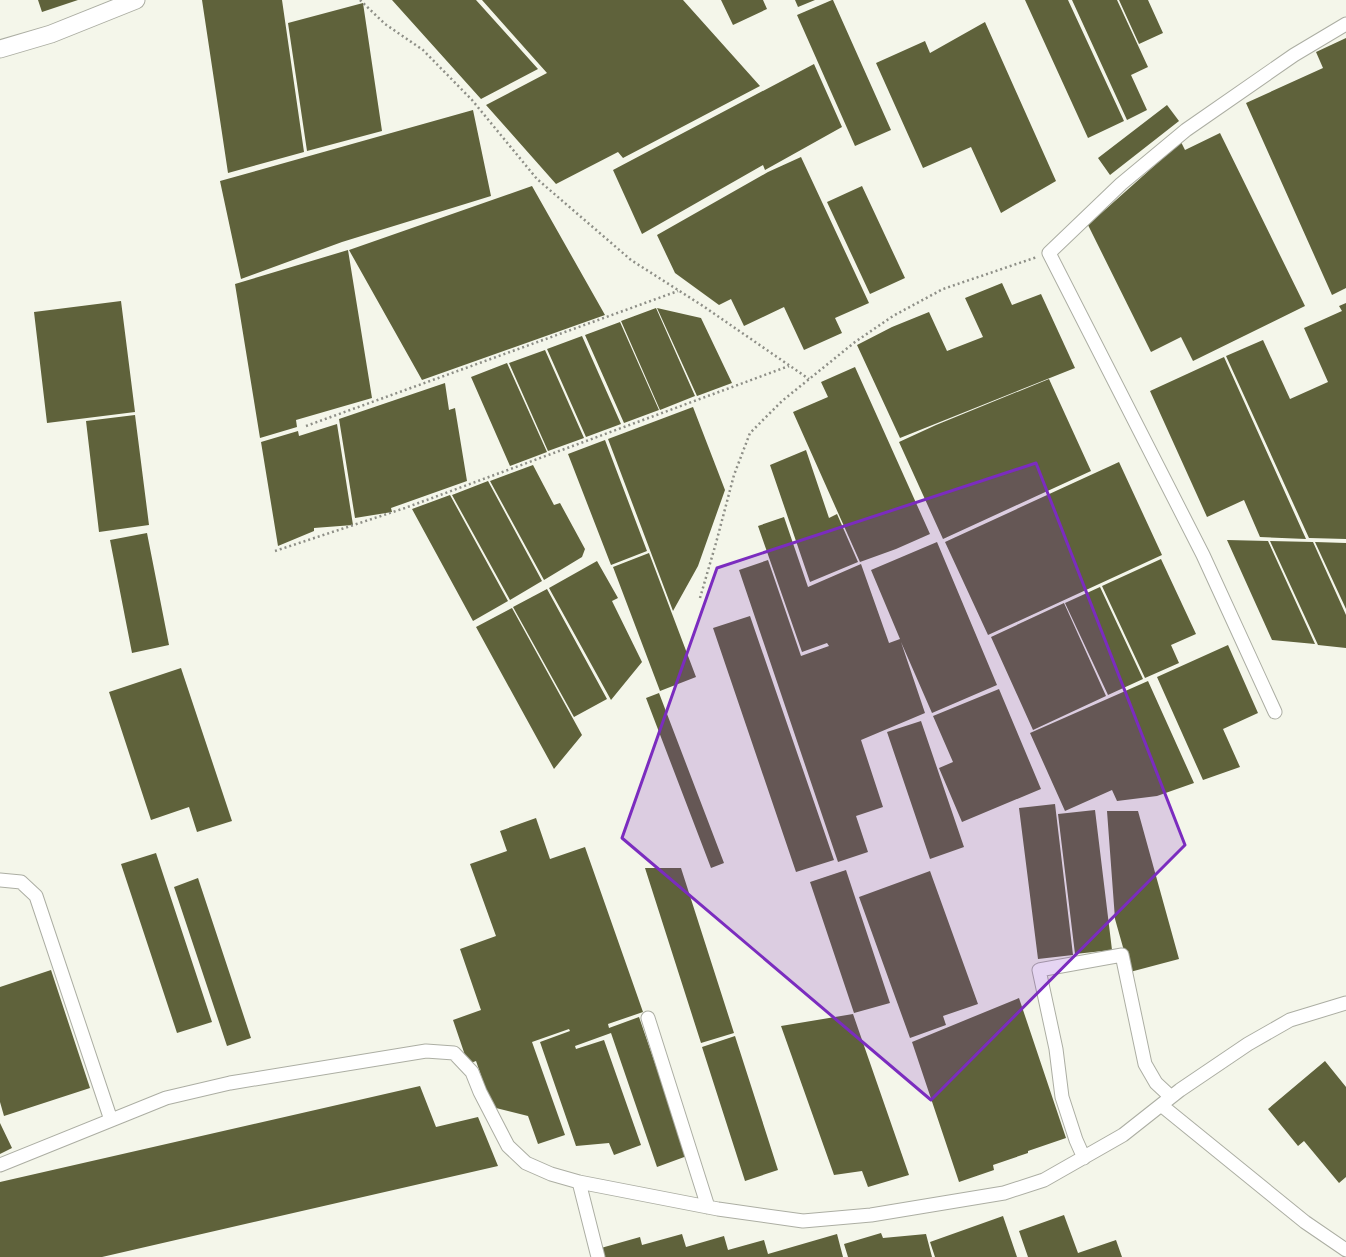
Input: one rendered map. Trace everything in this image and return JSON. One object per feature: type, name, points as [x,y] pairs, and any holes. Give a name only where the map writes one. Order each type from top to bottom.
[{"type":"street","points":[[0,49],[51,34],[136,0]]},
{"type":"street","points":[[1275,712],[1203,555],[1049,253],[1121,184],[1186,130],[1294,55],[1346,24]]},
{"type":"street","points":[[0,880],[21,882],[36,896],[111,1120]]},
{"type":"street","points":[[1084,1158],[1076,1140],[1062,1097],[1056,1049],[1039,970],[1122,955],[1145,1064],[1166,1101],[1305,1222],[1346,1250]]},
{"type":"street","points":[[0,1165],[166,1098],[230,1083],[426,1051],[454,1053],[472,1072],[480,1092],[508,1146],[526,1163],[551,1174],[579,1182],[708,1207],[803,1221],[871,1215],[1004,1192],[1044,1180],[1123,1135],[1166,1101],[1248,1044],[1290,1020],[1346,1003]]},
{"type":"street","points":[[648,1018],[708,1207]]},
{"type":"street","points":[[579,1182],[598,1257]]},
{"type":"path","points":[[360,0],[385,24],[423,50],[472,100],[537,180],[631,260],[679,290],[809,379]]},
{"type":"path","points":[[700,598],[734,475],[750,433],[782,401],[855,342],[893,316],[943,289],[1049,253]]},
{"type":"path","points":[[306,426],[679,290]]},
{"type":"path","points":[[275,551],[405,508],[790,366]]},
{"type":"highlighted area","points":[[1036,463],[1185,845],[931,1100],[622,838],[717,568]]},
{"type":"building","points":[[38,0],[78,0],[42,12]]},
{"type":"building","points":[[202,0],[282,0],[304,152],[228,173]]},
{"type":"building","points":[[392,0],[476,0],[538,69],[481,99]]},
{"type":"building","points":[[482,0],[683,0],[760,86],[623,158],[618,152],[556,184],[486,105],[547,73]]},
{"type":"building","points":[[721,0],[763,0],[767,9],[733,25]]},
{"type":"building","points":[[795,0],[815,0],[798,7]]},
{"type":"building","points":[[832,0],[891,130],[855,146],[797,15]]},
{"type":"building","points":[[1025,0],[1068,0],[1124,121],[1088,138]]},
{"type":"building","points":[[1072,0],[1117,0],[1148,67],[1131,75],[1147,110],[1127,120]]},
{"type":"building","points":[[1119,0],[1148,0],[1163,33],[1139,44]]},
{"type":"building","points":[[363,3],[382,131],[307,151],[288,23]]},
{"type":"building","points":[[985,22],[1056,181],[1001,213],[971,147],[923,168],[876,63],[925,41],[930,53]]},
{"type":"building","points":[[1346,38],[1346,288],[1332,295],[1246,103],[1323,68],[1316,52]]},
{"type":"building","points":[[814,64],[842,127],[765,170],[763,165],[642,234],[613,170]]},
{"type":"building","points":[[1167,105],[1179,121],[1110,175],[1098,158]]},
{"type":"building","points":[[473,110],[491,196],[342,242],[241,279],[220,181]]},
{"type":"building","points":[[1220,133],[1305,306],[1193,361],[1181,337],[1151,352],[1088,225],[1181,142],[1185,150]]},
{"type":"building","points":[[801,157],[869,303],[835,318],[842,333],[804,350],[784,307],[744,326],[731,299],[719,305],[675,273],[657,235],[768,172]]},
{"type":"building","points":[[532,186],[605,315],[422,380],[349,250]]},
{"type":"building","points":[[862,186],[905,278],[870,294],[827,202]]},
{"type":"building","points":[[348,250],[372,398],[296,420],[297,427],[260,438],[235,284]]},
{"type":"building","points":[[1002,283],[1012,305],[1041,294],[1075,368],[900,438],[857,345],[892,327],[929,312],[947,351],[983,337],[965,298]]},
{"type":"building","points":[[121,301],[135,412],[47,423],[34,312]]},
{"type":"building","points":[[1346,303],[1346,539],[1309,538],[1226,356],[1263,340],[1290,399],[1328,382],[1304,328],[1342,311],[1339,306]]},
{"type":"building","points":[[656,308],[695,396],[660,410],[621,321]]},
{"type":"building","points":[[657,308],[701,318],[732,383],[697,396]]},
{"type":"building","points":[[620,322],[659,410],[624,423],[585,335]]},
{"type":"building","points":[[582,336],[621,424],[586,437],[547,349]]},
{"type":"building","points":[[545,350],[584,438],[548,451],[509,363]]},
{"type":"building","points":[[1224,357],[1306,539],[1260,537],[1244,500],[1207,517],[1150,391]]},
{"type":"building","points":[[507,363],[547,452],[510,466],[471,377]]},
{"type":"building","points":[[855,367],[930,534],[896,549],[860,562],[793,412],[828,397],[821,382]]},
{"type":"building","points":[[1049,379],[1091,471],[943,539],[899,442],[936,425]]},
{"type":"building","points":[[445,383],[449,410],[455,408],[467,481],[391,508],[392,512],[355,518],[339,419]]},
{"type":"building","points":[[693,407],[725,490],[698,566],[673,611],[608,439]]},
{"type":"building","points":[[135,415],[149,525],[99,532],[86,421]]},
{"type":"building","points":[[337,424],[353,525],[314,528],[314,531],[278,546],[261,442],[298,431],[299,436]]},
{"type":"building","points":[[605,440],[647,551],[611,565],[568,454]]},
{"type":"building","points":[[806,450],[829,518],[837,514],[858,562],[810,582],[770,465]]},
{"type":"building","points":[[1119,462],[1162,555],[988,635],[945,542]]},
{"type":"building","points":[[533,465],[554,505],[560,503],[585,549],[582,557],[544,580],[490,481]]},
{"type":"building","points":[[488,481],[542,581],[510,600],[452,495]]},
{"type":"building","points":[[450,495],[508,601],[473,621],[412,509]]},
{"type":"building","points":[[784,517],[808,587],[861,564],[889,643],[900,639],[871,570],[937,542],[997,685],[932,713],[901,642],[925,713],[861,740],[883,807],[856,816],[868,852],[838,862],[739,570],[768,560],[801,656],[829,646],[827,643],[802,652],[758,526]]},
{"type":"building","points":[[147,533],[169,645],[132,653],[110,540]]},
{"type":"building","points":[[1227,540],[1268,541],[1315,644],[1272,640]]},
{"type":"building","points":[[1270,541],[1313,542],[1346,615],[1346,648],[1318,645]]},
{"type":"building","points":[[1315,542],[1346,543],[1346,609]]},
{"type":"building","points":[[649,553],[696,677],[660,691],[613,567]]},
{"type":"building","points":[[1161,559],[1196,634],[1171,645],[1179,663],[1145,678],[1102,586]]},
{"type":"building","points":[[597,561],[618,598],[612,601],[642,662],[611,700],[549,588]]},
{"type":"building","points":[[1100,587],[1143,679],[1108,695],[1065,603]]},
{"type":"building","points":[[547,589],[607,699],[574,717],[513,607]]},
{"type":"building","points":[[1064,603],[1106,696],[1033,730],[991,637]]},
{"type":"building","points":[[512,608],[582,735],[554,769],[476,627]]},
{"type":"building","points":[[750,616],[834,860],[796,872],[713,628]]},
{"type":"building","points":[[1228,645],[1258,713],[1223,729],[1240,767],[1203,780],[1157,677]]},
{"type":"building","points":[[181,668],[232,821],[197,832],[189,807],[151,820],[109,692]]},
{"type":"building","points":[[1148,681],[1194,783],[1157,796],[1117,801],[1112,790],[1065,811],[1030,733]]},
{"type":"building","points":[[999,689],[1041,789],[962,822],[939,768],[953,762],[933,716]]},
{"type":"building","points":[[659,693],[724,863],[711,868],[646,698]]},
{"type":"building","points":[[921,721],[964,847],[930,859],[887,732]]},
{"type":"building","points":[[1055,804],[1073,955],[1038,959],[1019,808]]},
{"type":"building","points":[[1095,810],[1112,950],[1075,954],[1058,814]]},
{"type":"building","points":[[1107,811],[1138,811],[1179,959],[1130,972],[1115,919]]},
{"type":"building","points":[[536,818],[550,859],[585,847],[643,1012],[608,1024],[609,1028],[639,1017],[687,1156],[657,1167],[611,1033],[575,1046],[576,1049],[604,1040],[641,1145],[614,1155],[609,1143],[576,1146],[540,1042],[570,1031],[569,1029],[532,1042],[565,1135],[538,1144],[528,1116],[492,1107],[476,1061],[468,1064],[453,1020],[481,1010],[460,949],[496,936],[470,864],[507,851],[500,831]]},
{"type":"building","points":[[156,853],[212,1022],[177,1033],[121,864]]},
{"type":"building","points":[[645,868],[681,868],[734,1033],[701,1043]]},
{"type":"building","points":[[846,870],[890,1003],[854,1013],[810,882]]},
{"type":"building","points":[[930,871],[978,1004],[943,1016],[946,1025],[910,1038],[859,897]]},
{"type":"building","points":[[198,878],[251,1038],[227,1046],[174,887]]},
{"type":"building","points":[[51,970],[90,1088],[4,1116],[0,1102],[0,987]]},
{"type":"building","points":[[1019,998],[1066,1138],[993,1165],[994,1170],[959,1182],[912,1042]]},
{"type":"building","points":[[853,1014],[909,1175],[868,1187],[862,1171],[834,1175],[781,1026]]},
{"type":"building","points":[[735,1036],[778,1170],[745,1181],[702,1047]]},
{"type":"building","points":[[1325,1061],[1346,1087],[1346,1177],[1339,1183],[1304,1141],[1298,1146],[1268,1109]]},
{"type":"building","points":[[420,1086],[436,1127],[478,1117],[498,1166],[102,1257],[0,1257],[0,1182]]},
{"type":"building","points":[[0,1123],[12,1148],[0,1154]]},
{"type":"building","points":[[1064,1215],[1078,1253],[1116,1240],[1122,1257],[1028,1257],[1019,1231]]},
{"type":"building","points":[[1003,1216],[1017,1257],[935,1257],[930,1242]]},
{"type":"building","points":[[881,1233],[883,1238],[926,1234],[932,1257],[848,1257],[844,1244]]},
{"type":"building","points":[[682,1234],[686,1247],[724,1236],[728,1250],[764,1240],[768,1254],[837,1234],[843,1257],[604,1257],[601,1248],[640,1237],[642,1245]]}]
